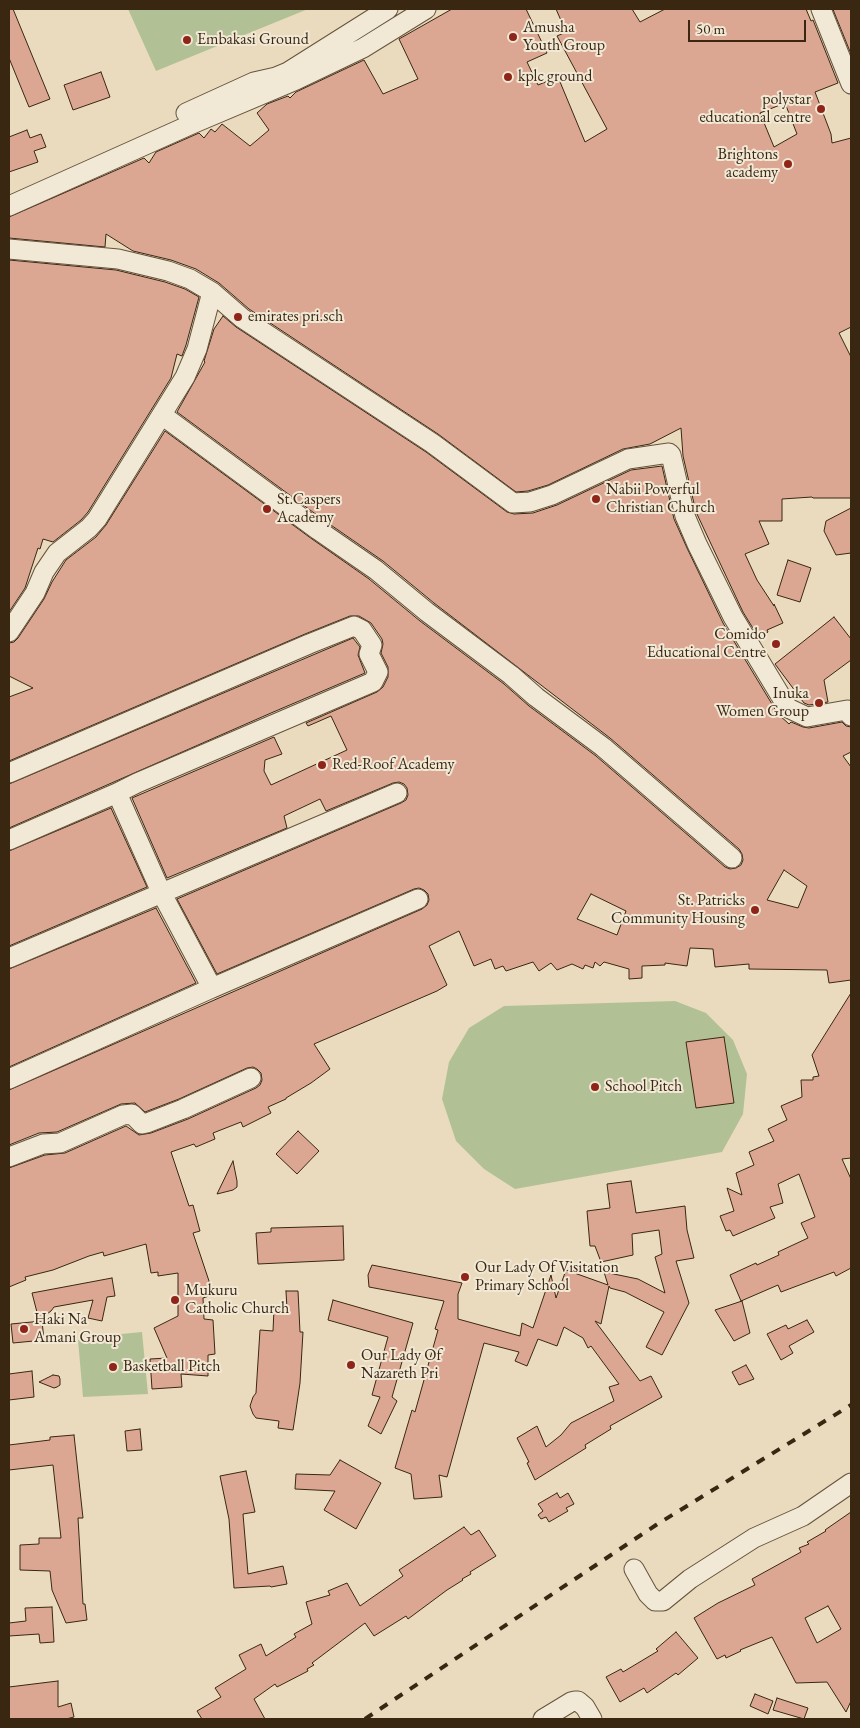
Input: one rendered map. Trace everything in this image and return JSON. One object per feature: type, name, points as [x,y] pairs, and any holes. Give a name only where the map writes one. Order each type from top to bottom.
[{"type":"street","points":[[9,197],[254,82],[276,78],[388,9]]},
{"type":"street","points":[[9,206],[200,120],[296,80],[363,48],[426,9]]},
{"type":"street","points":[[821,9],[851,84]]},
{"type":"street","points":[[9,249],[118,258],[190,278],[212,292],[242,318],[432,443],[513,503],[530,502],[552,494],[628,459],[668,453],[671,455],[684,516],[697,544],[734,616],[788,708],[807,717],[847,710],[851,716]]},
{"type":"street","points":[[9,632],[35,593],[44,572],[57,553],[79,537],[97,518],[185,377],[197,349],[212,292]]},
{"type":"street","points":[[162,415],[318,530],[376,570],[512,675],[536,697],[603,747],[732,858]]},
{"type":"street","points":[[9,773],[354,626],[362,630],[372,644],[369,654],[378,672],[374,682],[9,840]]},
{"type":"street","points":[[117,793],[160,892],[212,988]]},
{"type":"street","points":[[9,958],[160,892],[397,793]]},
{"type":"street","points":[[9,1079],[212,988],[418,899]]},
{"type":"street","points":[[9,1157],[43,1144],[60,1143],[122,1115],[132,1114],[142,1124],[147,1123],[184,1109],[251,1078]]},
{"type":"street","points":[[634,1569],[648,1594],[656,1601],[663,1601],[690,1579],[754,1538],[803,1516],[851,1483]]},
{"type":"street","points":[[543,1719],[571,1702],[578,1701],[585,1707],[592,1719]]},
{"type":"green space","name":"Embakasi Ground","points":[[128,9],[308,9],[156,71]]},
{"type":"green space","name":"School Pitch","points":[[675,1001],[706,1013],[733,1040],[747,1074],[743,1114],[722,1152],[515,1189],[484,1169],[456,1141],[442,1099],[449,1062],[469,1028],[504,1006]]},
{"type":"green space","name":"Basketball Pitch","points":[[142,1332],[148,1394],[83,1397],[78,1340]]},
{"type":"building","points":[[9,9],[13,9],[50,99],[29,107],[9,58]]},
{"type":"building","points":[[452,9],[526,9],[547,53],[527,62],[538,85],[558,77],[585,142],[607,129],[557,36],[566,32],[556,9],[632,9],[640,22],[665,9],[806,9],[811,21],[813,20],[838,83],[815,92],[831,134],[832,143],[851,138],[851,327],[839,333],[851,357],[851,498],[812,497],[782,499],[782,521],[759,521],[769,544],[745,554],[757,580],[774,606],[774,604],[783,623],[767,630],[768,632],[759,638],[743,612],[696,512],[683,456],[681,428],[650,444],[623,449],[548,485],[528,491],[516,492],[438,434],[249,309],[219,283],[196,269],[171,260],[133,251],[106,234],[105,247],[9,238],[9,217],[144,158],[149,163],[156,152],[199,133],[204,138],[211,129],[215,132],[222,124],[250,146],[269,130],[257,113],[267,104],[288,96],[290,98],[296,92],[364,60],[383,94],[418,79],[399,39]],"holes":[[[785,103],[797,134],[774,147],[760,113]]]},
{"type":"building","points":[[833,9],[851,9],[851,54],[834,12]]},
{"type":"building","points":[[101,72],[110,97],[73,110],[64,85]]},
{"type":"building","points":[[27,130],[30,138],[41,134],[46,147],[34,151],[38,162],[9,172],[9,137]]},
{"type":"building","points":[[9,260],[116,270],[165,282],[185,289],[199,297],[186,345],[182,356],[177,354],[171,378],[88,512],[81,520],[53,542],[43,539],[40,549],[38,548],[25,588],[9,612]]},
{"type":"building","points":[[223,316],[236,327],[426,452],[507,512],[514,514],[533,513],[557,505],[631,470],[662,466],[674,519],[687,548],[723,623],[778,714],[789,724],[791,722],[803,727],[809,728],[842,722],[846,726],[851,727],[851,752],[843,756],[851,767],[851,980],[829,983],[827,970],[749,969],[749,964],[715,967],[713,949],[690,948],[687,966],[665,963],[665,965],[642,966],[642,978],[629,979],[629,969],[604,962],[600,966],[595,962],[593,968],[585,965],[583,969],[572,964],[557,970],[551,963],[539,971],[533,962],[506,971],[503,966],[495,969],[491,959],[474,966],[459,931],[429,946],[447,985],[314,1044],[330,1069],[286,1099],[268,1107],[271,1113],[243,1127],[241,1122],[213,1133],[215,1139],[196,1147],[194,1144],[171,1152],[189,1206],[193,1205],[200,1231],[193,1233],[209,1281],[209,1296],[203,1298],[204,1319],[213,1320],[215,1354],[208,1355],[208,1376],[181,1374],[182,1387],[152,1389],[150,1359],[167,1358],[154,1328],[178,1316],[178,1273],[158,1276],[158,1272],[151,1273],[146,1244],[104,1256],[103,1252],[89,1256],[53,1270],[25,1277],[26,1280],[9,1287],[9,1168],[45,1155],[65,1153],[126,1126],[139,1135],[151,1133],[188,1119],[256,1088],[262,1080],[261,1073],[253,1067],[247,1068],[179,1099],[145,1112],[135,1103],[121,1104],[57,1132],[39,1133],[9,1145],[9,1090],[422,909],[429,900],[428,894],[424,890],[414,889],[217,974],[177,899],[401,803],[406,800],[408,795],[407,788],[399,782],[393,783],[326,811],[320,799],[284,816],[287,828],[167,878],[132,798],[274,737],[282,754],[265,760],[264,771],[271,785],[347,750],[331,716],[308,726],[306,723],[377,692],[383,687],[388,677],[388,667],[381,653],[382,639],[371,623],[359,616],[350,616],[305,634],[9,761],[9,697],[33,688],[9,676],[9,643],[14,642],[18,638],[44,599],[66,560],[96,537],[106,525],[165,431],[369,579],[420,621],[504,684],[529,706],[596,756],[725,867],[730,869],[736,868],[741,865],[743,860],[739,849],[610,738],[434,603],[383,561],[325,521],[177,412],[205,362],[214,329]],"holes":[[[784,870],[807,886],[798,908],[767,900]],[[591,894],[626,911],[617,935],[577,919]]]},
{"type":"building","points":[[851,508],[851,553],[836,555],[824,531],[826,521]]},
{"type":"building","points":[[788,560],[811,568],[800,602],[777,595]]},
{"type":"building","points":[[834,617],[851,639],[851,660],[824,680],[828,702],[809,705],[804,703],[775,664]]},
{"type":"building","points":[[353,638],[360,647],[358,655],[365,673],[9,828],[9,784]]},
{"type":"building","points":[[111,808],[147,887],[9,946],[9,851]]},
{"type":"building","points":[[156,908],[196,983],[9,1067],[9,969]]},
{"type":"building","points":[[851,993],[851,1158],[842,1159],[851,1179],[851,1268],[836,1276],[834,1272],[781,1292],[778,1285],[741,1301],[730,1275],[779,1255],[778,1252],[808,1238],[801,1223],[815,1217],[799,1174],[778,1184],[783,1203],[770,1207],[775,1218],[733,1236],[730,1230],[726,1231],[720,1216],[734,1211],[727,1188],[742,1195],[736,1173],[754,1165],[749,1152],[774,1141],[768,1129],[787,1120],[781,1106],[802,1097],[801,1080],[813,1080],[813,1077],[819,1076],[812,1055]]},
{"type":"building","points":[[724,1037],[734,1103],[696,1108],[686,1042]]},
{"type":"building","points":[[298,1131],[319,1151],[297,1174],[276,1154]]},
{"type":"building","points":[[233,1161],[237,1187],[233,1190],[217,1194]]},
{"type":"building","points":[[631,1181],[636,1213],[685,1206],[687,1230],[694,1258],[676,1261],[689,1303],[662,1355],[646,1347],[664,1312],[625,1292],[610,1288],[609,1286],[601,1324],[595,1321],[640,1381],[651,1376],[662,1397],[610,1426],[611,1429],[585,1445],[586,1448],[535,1480],[527,1463],[529,1462],[517,1438],[537,1426],[546,1447],[561,1435],[571,1423],[614,1401],[609,1387],[619,1384],[591,1346],[588,1348],[583,1338],[564,1327],[557,1346],[538,1339],[527,1366],[515,1361],[519,1352],[484,1343],[447,1477],[439,1475],[442,1497],[414,1499],[411,1474],[395,1468],[412,1410],[415,1412],[438,1330],[435,1329],[444,1301],[369,1287],[368,1275],[372,1265],[462,1283],[458,1294],[458,1319],[520,1336],[522,1323],[533,1328],[551,1275],[556,1298],[566,1270],[608,1285],[604,1272],[638,1279],[665,1293],[655,1257],[662,1254],[659,1230],[632,1234],[633,1255],[601,1262],[595,1246],[590,1246],[587,1211],[610,1208],[607,1184]]},
{"type":"building","points":[[343,1226],[344,1260],[258,1264],[256,1233],[271,1232],[271,1228]]},
{"type":"building","points":[[112,1278],[115,1296],[107,1297],[102,1321],[88,1318],[93,1300],[54,1307],[39,1320],[32,1293]]},
{"type":"building","points":[[286,1291],[298,1291],[300,1332],[303,1332],[300,1383],[293,1430],[278,1428],[279,1421],[256,1418],[250,1406],[256,1393],[260,1330],[273,1331],[274,1309],[287,1309]]},
{"type":"building","points":[[333,1300],[413,1323],[392,1397],[397,1401],[381,1434],[368,1426],[380,1397],[372,1395],[388,1337],[328,1320]]},
{"type":"building","points":[[742,1301],[750,1333],[734,1341],[715,1310]]},
{"type":"building","points":[[807,1320],[814,1332],[789,1346],[793,1353],[781,1360],[767,1334],[786,1325],[788,1329]]},
{"type":"building","points":[[42,1321],[44,1340],[13,1343],[11,1324]]},
{"type":"building","points":[[746,1365],[754,1379],[739,1385],[732,1372]]},
{"type":"building","points":[[32,1371],[34,1397],[9,1400],[9,1374]]},
{"type":"building","points":[[53,1375],[59,1376],[60,1379],[60,1385],[57,1387],[54,1388],[39,1382]]},
{"type":"building","points":[[140,1429],[142,1450],[127,1451],[125,1431]]},
{"type":"building","points":[[74,1435],[83,1518],[78,1518],[83,1604],[85,1604],[87,1620],[66,1623],[52,1590],[50,1571],[20,1570],[20,1545],[39,1544],[39,1538],[61,1538],[53,1465],[9,1470],[9,1445],[50,1440],[50,1437]]},
{"type":"building","points":[[340,1460],[381,1483],[356,1529],[324,1510],[335,1491],[295,1489],[296,1474],[330,1475]]},
{"type":"building","points":[[246,1471],[255,1512],[243,1514],[248,1574],[283,1566],[287,1584],[271,1587],[234,1588],[229,1519],[220,1476]]},
{"type":"building","points":[[557,1493],[560,1498],[568,1493],[574,1504],[566,1508],[568,1511],[549,1522],[546,1517],[541,1519],[538,1515],[543,1511],[538,1504]]},
{"type":"building","points":[[851,1512],[851,1701],[846,1712],[827,1682],[796,1683],[772,1637],[726,1658],[725,1655],[717,1659],[694,1618],[718,1603],[755,1585],[752,1579],[801,1552],[799,1548],[809,1544],[807,1542]],"holes":[[[828,1606],[841,1629],[817,1643],[805,1618]]]},
{"type":"building","points":[[464,1527],[471,1535],[479,1530],[496,1556],[470,1572],[471,1574],[408,1619],[406,1616],[374,1636],[365,1623],[312,1663],[314,1665],[307,1669],[308,1671],[277,1687],[275,1684],[254,1699],[265,1719],[202,1719],[197,1711],[221,1697],[215,1688],[246,1669],[239,1655],[261,1644],[266,1656],[296,1637],[294,1634],[312,1624],[306,1602],[330,1595],[328,1591],[347,1583],[360,1606],[403,1576],[399,1570]]},
{"type":"building","points":[[52,1607],[54,1642],[40,1643],[39,1634],[9,1636],[9,1623],[26,1621],[25,1608]]},
{"type":"building","points":[[676,1632],[698,1658],[678,1675],[676,1673],[647,1693],[644,1688],[620,1702],[606,1677],[621,1669],[623,1672],[658,1651],[656,1649]]},
{"type":"building","points":[[58,1681],[58,1707],[71,1703],[74,1717],[66,1719],[9,1719],[9,1687]]},
{"type":"building","points":[[755,1694],[773,1701],[768,1714],[750,1706]]},
{"type":"building","points":[[777,1698],[808,1708],[804,1719],[773,1710]]},
{"type":"railway","points":[[365,1719],[656,1525],[851,1405]]},
{"type":"place","name":"Amusha Youth Group","points":[[513,37]]},
{"type":"place","name":"Embakasi Ground","points":[[187,40]]},
{"type":"place","name":"kplc ground","points":[[508,77]]},
{"type":"place","name":"polystar educational centre","points":[[821,109]]},
{"type":"place","name":"Brightons academy","points":[[788,164]]},
{"type":"place","name":"emirates pri.sch","points":[[238,317]]},
{"type":"place","name":"Nabii Powerful Christian Church","points":[[596,499]]},
{"type":"place","name":"St.Caspers Academy","points":[[267,509]]},
{"type":"place","name":"Comido Educational Centre","points":[[776,644]]},
{"type":"place","name":"Inuka Women Group","points":[[819,703]]},
{"type":"place","name":"Red-Roof Academy","points":[[322,765]]},
{"type":"place","name":"St. Patricks Community Housing","points":[[755,910]]},
{"type":"place","name":"School Pitch","points":[[595,1087]]},
{"type":"place","name":"Our Lady Of Visitation Primary School","points":[[465,1277]]},
{"type":"place","name":"Mukuru Catholic Church","points":[[175,1300]]},
{"type":"place","name":"Haki Na Amani Group","points":[[24,1329]]},
{"type":"place","name":"Our Lady Of Nazareth Pri","points":[[351,1365]]},
{"type":"place","name":"Basketball Pitch","points":[[113,1367]]}]
